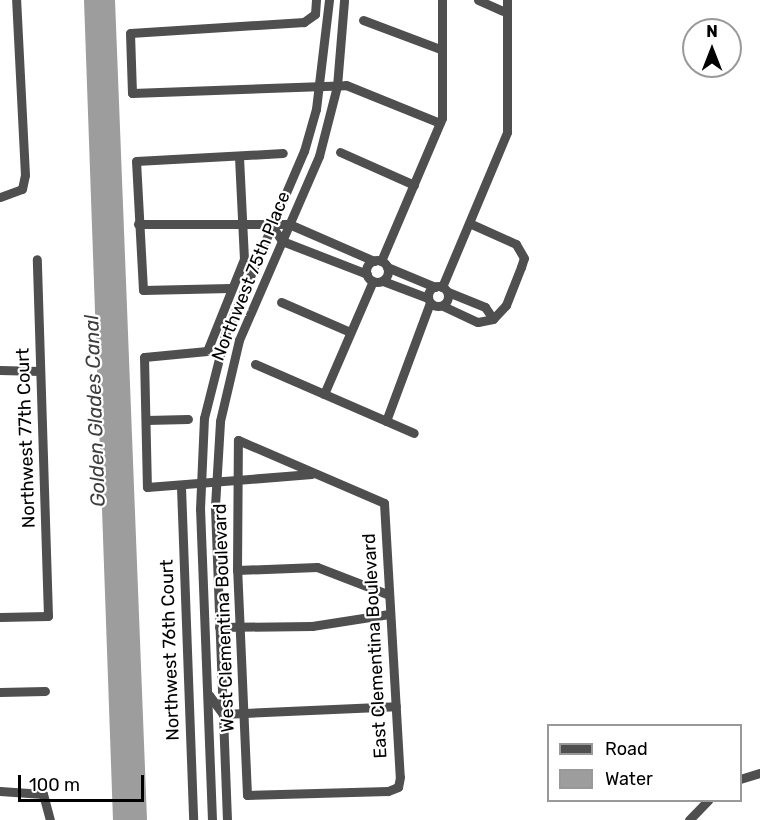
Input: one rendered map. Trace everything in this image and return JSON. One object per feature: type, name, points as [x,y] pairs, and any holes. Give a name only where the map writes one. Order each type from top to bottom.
[{"type":"street","points":[[0,197],[22,189],[16,0]]},
{"type":"street","points":[[316,0],[311,19],[130,33],[132,93],[337,86],[440,123]]},
{"type":"street","name":"Northwest 75th Place","points":[[212,815],[200,485],[215,363],[304,151],[320,86],[329,0]]},
{"type":"street","name":"Northwest 75th Place","points":[[227,815],[215,484],[230,367],[319,156],[337,86],[344,0]]},
{"type":"street","points":[[324,394],[440,123],[442,0]]},
{"type":"street","points":[[478,0],[503,11]]},
{"type":"street","points":[[386,421],[429,301],[442,289],[507,132],[503,11],[507,0]]},
{"type":"street","points":[[363,20],[440,49]]},
{"type":"street","points":[[340,152],[414,185]]},
{"type":"street","points":[[230,288],[143,290],[136,161],[283,153]]},
{"type":"street","points":[[240,157],[244,259],[230,288],[207,351],[144,357],[147,487],[236,483],[311,474]]},
{"type":"street","points":[[138,224],[243,222],[272,226],[289,224],[485,308],[493,319]]},
{"type":"street","points":[[272,226],[282,241],[478,322],[493,319],[506,305],[522,250],[469,223]]},
{"type":"street","name":"Northwest 77th Court","points":[[0,617],[48,616],[37,259]]},
{"type":"street","points":[[374,279],[381,263]]},
{"type":"street","points":[[442,289],[443,306]]},
{"type":"street","points":[[281,302],[350,332]]},
{"type":"street","points":[[255,364],[414,433]]},
{"type":"street","points":[[0,370],[40,371]]},
{"type":"street","points":[[146,420],[188,419]]},
{"type":"street","name":"West Clementina Boulevard","points":[[247,795],[237,570],[238,440],[311,474]]},
{"type":"street","name":"East Clementina Boulevard","points":[[247,795],[398,787],[396,706],[388,614],[384,503],[311,474]]},
{"type":"street","name":"Northwest 76th Court","points":[[181,487],[193,816],[227,815]]},
{"type":"street","points":[[237,570],[317,567],[387,594]]},
{"type":"street","points":[[219,627],[312,626],[388,614]]},
{"type":"street","points":[[207,689],[223,714],[396,706]]},
{"type":"street","points":[[0,692],[45,691]]},
{"type":"street","points":[[742,779],[760,773]]},
{"type":"street","points":[[0,791],[43,794],[50,820]]},
{"type":"street","points":[[690,819],[707,802]]},
{"type":"water","points":[[84,0],[115,0],[147,820],[113,820]]},
{"type":"water label","name":"Golden Glades Canal","points":[[95,411]]}]
